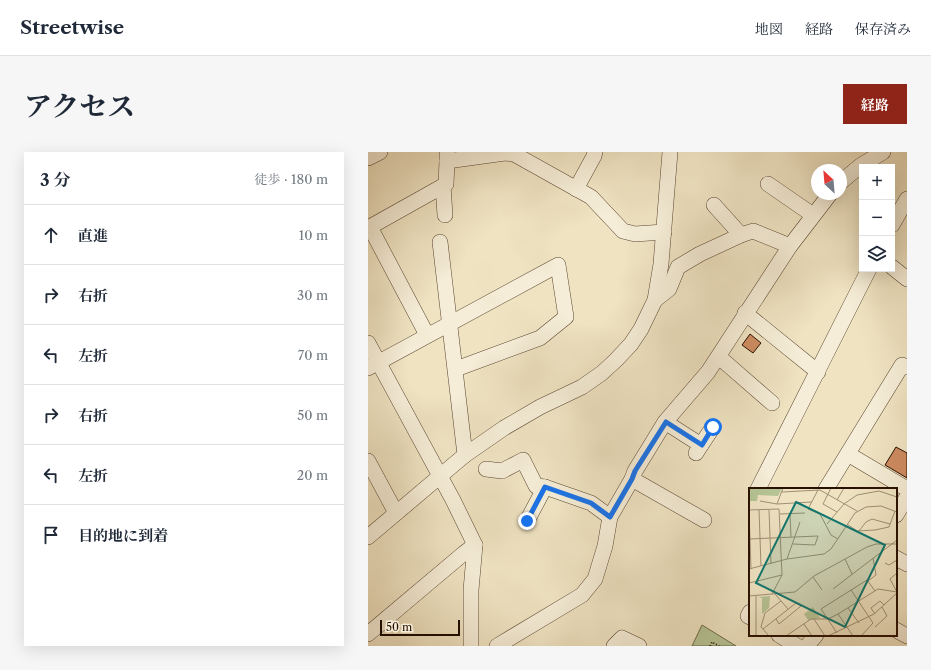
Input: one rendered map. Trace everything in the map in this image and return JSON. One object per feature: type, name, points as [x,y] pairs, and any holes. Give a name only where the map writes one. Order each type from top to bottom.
[{"type":"street","points":[[368,158],[380,152]]},
{"type":"street","points":[[428,335],[369,227],[446,184],[447,157],[505,152],[514,154],[591,197],[622,231],[635,234],[664,232]]},
{"type":"street","points":[[576,189],[595,152]]},
{"type":"street","points":[[368,537],[465,455],[504,428],[540,407],[582,387],[602,373],[630,344],[641,329],[655,300],[661,264],[670,152]]},
{"type":"street","points":[[847,177],[860,166],[883,152]]},
{"type":"street","points":[[768,184],[813,215]]},
{"type":"street","points":[[443,186],[445,215]]},
{"type":"street","points":[[895,220],[907,199]]},
{"type":"street","points":[[497,646],[582,595],[595,579],[605,546],[610,517],[635,471],[666,422],[719,357],[745,313],[790,246],[825,200]]},
{"type":"street","points":[[714,205],[741,234]]},
{"type":"street","points":[[655,300],[669,289],[678,267],[700,254],[741,234],[753,231],[790,246]]},
{"type":"street","points":[[440,242],[465,455]]},
{"type":"street","points":[[373,365],[558,265],[566,317],[540,338],[456,369]]},
{"type":"street","points":[[895,270],[907,279]]},
{"type":"street","points":[[759,488],[868,272]]},
{"type":"street","points":[[745,313],[818,372]]},
{"type":"street","points":[[368,343],[373,365],[440,476],[476,545],[471,590],[471,646]]},
{"type":"street","points":[[719,357],[772,403]]},
{"type":"street","points":[[827,488],[902,366],[907,367]]},
{"type":"street","points":[[666,422],[699,449],[713,427]]},
{"type":"street","points":[[848,454],[907,489]]},
{"type":"street","points":[[486,469],[502,471],[522,460],[536,486],[545,487],[591,503],[610,517]]},
{"type":"street","points":[[368,461],[396,513]]},
{"type":"street","points":[[632,479],[704,520]]},
{"type":"street","points":[[527,521],[545,487]]},
{"type":"street","points":[[897,513],[907,497]]},
{"type":"street","points":[[368,634],[462,554],[476,545]]},
{"type":"street","points":[[897,559],[907,564]]},
{"type":"street","points":[[897,631],[907,636]]},
{"type":"street","points":[[781,636],[797,646]]},
{"type":"street","points":[[807,646],[815,636]]},
{"type":"street","points":[[614,646],[622,638],[639,646]]},
{"type":"path","points":[[710,646],[712,642],[719,646]]},
{"type":"green space","points":[[702,625],[736,646],[692,646]]},
{"type":"building","points":[[750,334],[761,343],[753,353],[742,345]]},
{"type":"building","points":[[896,447],[907,453],[907,478],[885,465]]},
{"type":"route","points":[[527,521],[545,487],[591,503],[610,517],[635,471],[666,422],[702,445],[713,427]]}]
